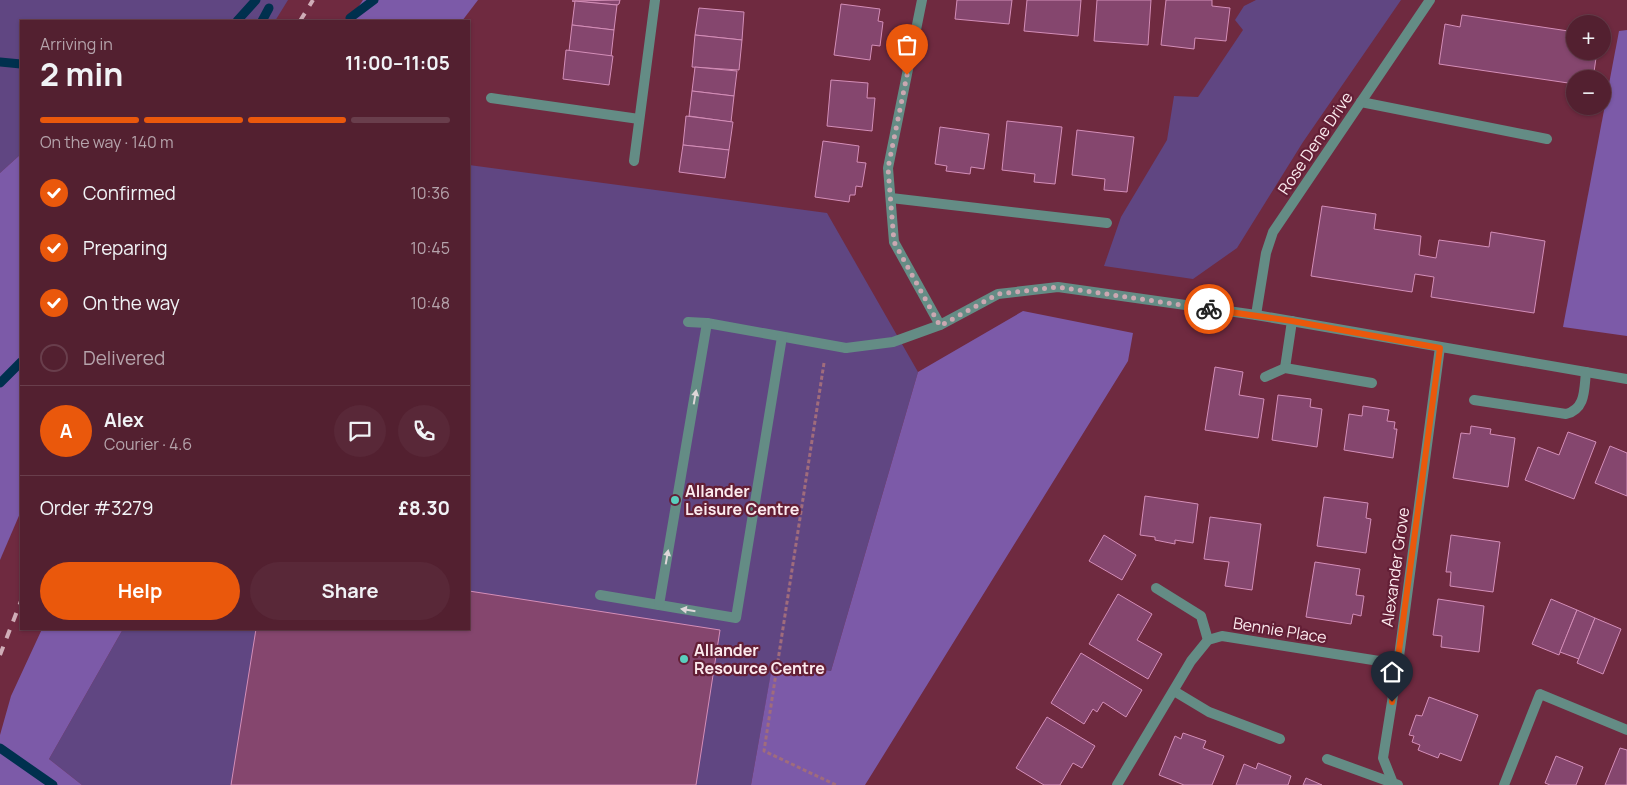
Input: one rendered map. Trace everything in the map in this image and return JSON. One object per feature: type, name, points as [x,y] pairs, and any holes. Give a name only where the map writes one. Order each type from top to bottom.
[{"type":"street","points":[[634,161],[655,0]]},
{"type":"street","points":[[922,0],[888,168],[894,242],[940,326]]},
{"type":"street","name":"Rose Dene Drive","points":[[1256,315],[1266,253],[1273,232],[1430,0]]},
{"type":"street","points":[[491,98],[639,119]]},
{"type":"street","points":[[1361,102],[1547,139]]},
{"type":"street","points":[[890,198],[1107,223]]},
{"type":"street","points":[[688,322],[707,323],[846,348],[893,342],[940,326],[998,294],[1058,287],[1256,315],[1440,348],[1627,378]]},
{"type":"street","points":[[1285,368],[1292,321]]},
{"type":"street","points":[[658,605],[707,323]]},
{"type":"street","points":[[600,595],[736,618],[782,337]]},
{"type":"street","name":"Alexander Grove","points":[[1396,784],[1383,758],[1398,664],[1440,348]]},
{"type":"street","points":[[1265,377],[1285,368],[1372,383]]},
{"type":"street","points":[[1474,400],[1566,414],[1573,412],[1580,406],[1586,372]]},
{"type":"street","points":[[1117,785],[1191,661],[1208,640],[1200,616],[1156,588]]},
{"type":"street","name":"Bennie Place","points":[[1208,640],[1222,636],[1398,664]]},
{"type":"street","points":[[1174,691],[1209,712],[1280,739]]},
{"type":"street","points":[[1504,785],[1540,694],[1627,730]]},
{"type":"street","points":[[1327,758],[1396,784]]},
{"type":"path","points":[[827,345],[764,751],[836,785]]},
{"type":"shaded area","points":[[0,0],[288,0],[276,20],[20,20],[20,155],[0,173]]},
{"type":"shaded area","points":[[363,0],[478,0],[463,20],[350,20]]},
{"type":"shaded area","points":[[1256,0],[1401,0],[1303,142],[1237,248],[1193,279],[1104,266],[1121,217],[1167,140],[1174,96],[1198,97],[1243,30],[1235,20],[1244,6]]},
{"type":"shaded area","points":[[1627,30],[1627,336],[1563,327],[1603,115],[1611,115],[1611,73],[1619,31]]},
{"type":"shaded area","points":[[20,155],[20,513],[0,560],[0,173]]},
{"type":"shaded area","name":"Allander Leisure Centre","points":[[470,165],[827,213],[918,372],[831,671],[773,662],[751,785],[82,785],[49,759],[122,630],[470,630]]},
{"type":"shaded area","points":[[1023,311],[1133,333],[1128,361],[865,785],[751,785],[773,661],[831,671],[918,372]]},
{"type":"shaded area","points":[[42,630],[122,630],[49,759],[82,785],[0,785],[0,735],[11,696]]},
{"type":"building","points":[[620,0],[617,5],[572,1]]},
{"type":"building","points":[[957,0],[1012,0],[1009,24],[955,19]]},
{"type":"building","points":[[1027,0],[1081,0],[1078,36],[1024,31]]},
{"type":"building","points":[[1097,0],[1151,0],[1148,45],[1094,41]]},
{"type":"building","points":[[1166,0],[1212,0],[1212,6],[1230,8],[1226,41],[1195,38],[1194,49],[1161,45]]},
{"type":"building","points":[[575,1],[617,5],[614,30],[572,25]]},
{"type":"building","points":[[841,4],[880,9],[878,21],[883,22],[880,46],[872,45],[870,60],[834,55]]},
{"type":"building","points":[[699,8],[744,12],[742,40],[695,35]]},
{"type":"building","points":[[1462,15],[1566,31],[1566,60],[1596,60],[1594,70],[1566,70],[1566,83],[1439,64],[1445,24],[1460,27]]},
{"type":"building","points":[[572,25],[614,30],[611,57],[569,51]]},
{"type":"building","points":[[695,35],[742,40],[739,70],[692,67]]},
{"type":"building","points":[[566,50],[613,56],[609,85],[563,79]]},
{"type":"building","points":[[695,67],[737,71],[734,96],[692,91]]},
{"type":"building","points":[[831,80],[868,83],[867,98],[875,98],[872,131],[827,126]]},
{"type":"building","points":[[692,91],[734,96],[731,122],[689,116]]},
{"type":"building","points":[[686,116],[733,122],[729,150],[683,145]]},
{"type":"building","points":[[1007,121],[1062,127],[1055,184],[1034,182],[1035,174],[1002,170]]},
{"type":"building","points":[[940,127],[989,134],[984,169],[971,167],[970,174],[946,171],[947,166],[935,164]]},
{"type":"building","points":[[1077,130],[1134,137],[1127,192],[1104,190],[1105,179],[1072,175]]},
{"type":"building","points":[[823,141],[859,146],[857,162],[866,163],[862,187],[856,186],[855,195],[850,195],[849,202],[815,197]]},
{"type":"building","points":[[683,145],[729,150],[725,178],[679,172]]},
{"type":"building","points":[[1322,206],[1376,214],[1374,229],[1421,236],[1419,255],[1436,258],[1439,240],[1489,247],[1491,232],[1545,241],[1534,313],[1431,297],[1434,277],[1415,274],[1412,292],[1311,276]]},
{"type":"building","points":[[1215,367],[1243,372],[1239,395],[1264,399],[1258,438],[1205,430]]},
{"type":"building","points":[[1278,395],[1311,399],[1310,407],[1322,409],[1317,447],[1272,440]]},
{"type":"building","points":[[1363,406],[1389,410],[1387,421],[1395,422],[1394,429],[1397,429],[1393,458],[1344,450],[1349,414],[1362,416]]},
{"type":"building","points":[[1471,426],[1491,429],[1490,434],[1515,438],[1508,487],[1453,478],[1461,433],[1470,434]]},
{"type":"building","points":[[1568,432],[1596,442],[1574,499],[1525,480],[1538,447],[1559,455]]},
{"type":"building","points":[[1610,446],[1627,453],[1627,496],[1595,483]]},
{"type":"building","points":[[1145,496],[1198,504],[1193,543],[1175,540],[1175,544],[1155,540],[1155,537],[1140,535]]},
{"type":"building","points":[[1324,497],[1368,503],[1366,518],[1371,519],[1366,553],[1317,546]]},
{"type":"building","points":[[1210,517],[1261,524],[1252,590],[1225,586],[1229,562],[1204,559]]},
{"type":"building","points":[[1104,535],[1136,555],[1122,580],[1089,561]]},
{"type":"building","points":[[1451,535],[1500,542],[1493,592],[1450,586],[1451,572],[1446,572]]},
{"type":"building","points":[[1315,562],[1360,569],[1356,595],[1364,596],[1361,616],[1353,614],[1351,624],[1306,617]]},
{"type":"building","points":[[470,591],[720,630],[696,785],[231,785],[256,630],[470,630]]},
{"type":"building","points":[[1118,594],[1152,614],[1137,640],[1162,654],[1148,679],[1089,644]]},
{"type":"building","points":[[1438,599],[1484,606],[1479,652],[1441,647],[1442,636],[1433,635]]},
{"type":"building","points":[[1551,599],[1577,610],[1559,655],[1532,644]]},
{"type":"building","points":[[1577,610],[1595,618],[1579,659],[1560,652]]},
{"type":"building","points":[[1595,618],[1621,629],[1603,674],[1577,663]]},
{"type":"building","points":[[1081,653],[1142,690],[1126,717],[1103,702],[1097,712],[1093,709],[1084,724],[1051,703]]},
{"type":"building","points":[[1429,697],[1478,715],[1461,761],[1440,753],[1438,758],[1418,750],[1420,745],[1412,742],[1414,736],[1409,735],[1416,715],[1422,716]]},
{"type":"building","points":[[1047,717],[1095,746],[1082,768],[1073,763],[1060,785],[1044,785],[1016,768]]},
{"type":"building","points":[[1183,733],[1206,741],[1203,748],[1224,756],[1212,785],[1184,785],[1159,775],[1175,736],[1181,739]]},
{"type":"building","points":[[1620,748],[1627,750],[1627,785],[1605,785]]},
{"type":"building","points":[[1556,756],[1583,767],[1576,785],[1550,785],[1545,783]]},
{"type":"building","points":[[1258,763],[1291,776],[1288,785],[1236,785],[1244,764],[1256,769]]},
{"type":"building","points":[[1306,778],[1322,785],[1303,785]]},
{"type":"waterway","points":[[238,20],[256,0]]},
{"type":"waterway","points":[[350,18],[374,0]]},
{"type":"waterway","points":[[263,20],[269,8]]},
{"type":"waterway","points":[[0,62],[20,64]]},
{"type":"waterway","points":[[0,383],[20,363]]},
{"type":"waterway","points":[[0,748],[53,785]]},
{"type":"railway","points":[[301,20],[313,0]]},
{"type":"railway","points":[[0,655],[20,604]]},
{"type":"way so far","points":[[907,75],[888,168],[894,242],[940,326],[998,294],[1058,287],[1209,309]]},
{"type":"place","name":"Allander Leisure Centre","points":[[675,500]]},
{"type":"place","name":"Allander Resource Centre","points":[[684,659]]},
{"type":"route","points":[[1209,309],[1292,321],[1440,348],[1392,702]]}]
